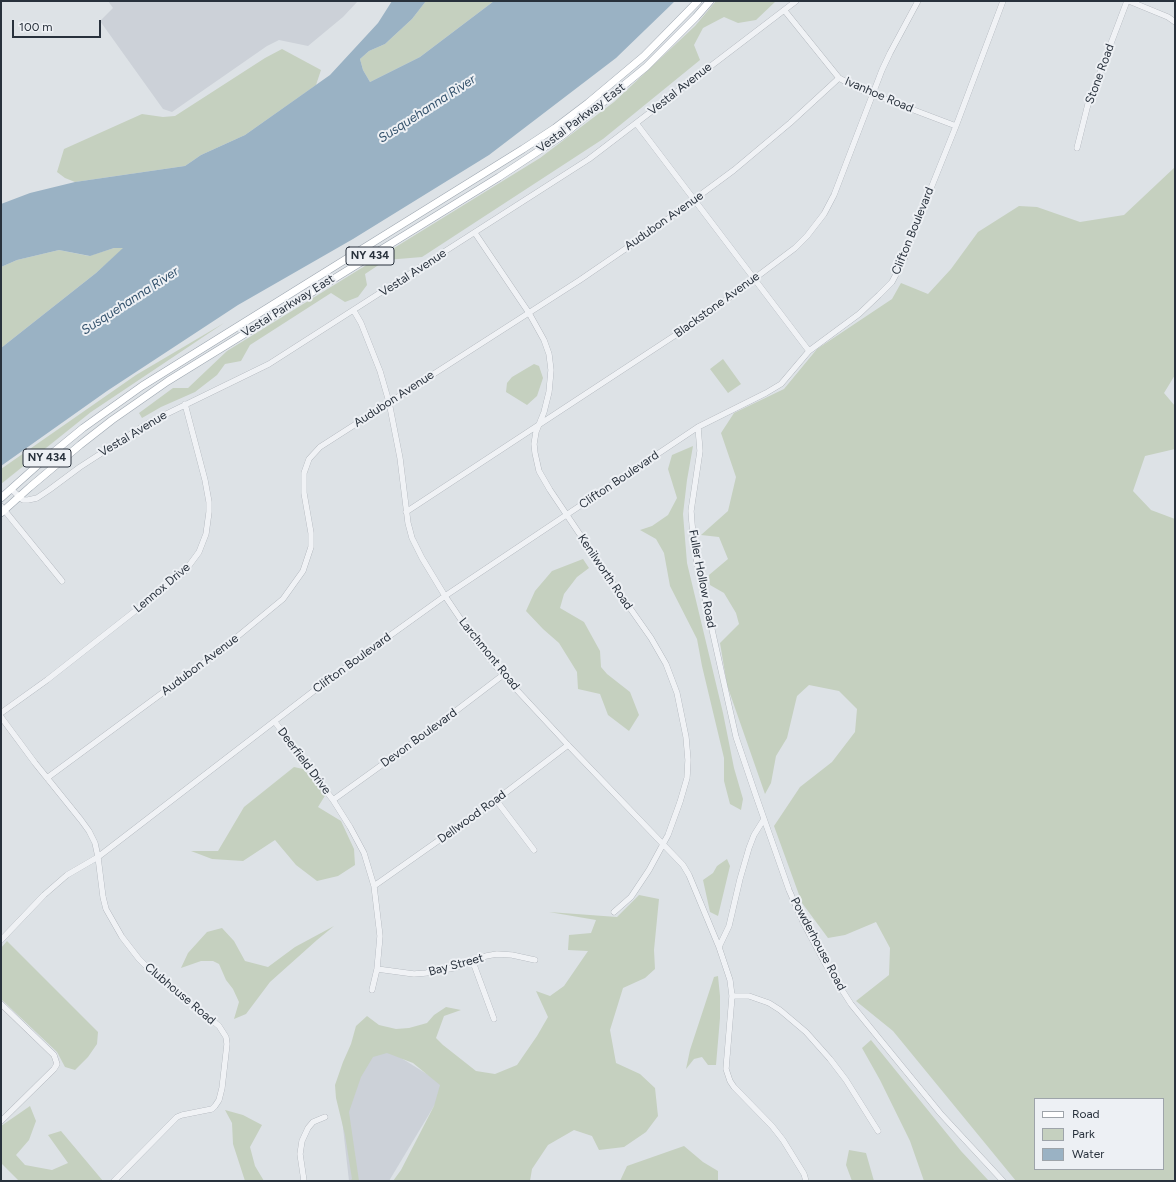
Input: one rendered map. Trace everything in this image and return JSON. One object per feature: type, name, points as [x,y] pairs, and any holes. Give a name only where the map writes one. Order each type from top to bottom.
[{"type":"main road","name":"Vestal Parkway East","points":[[1,498],[83,428],[142,386],[510,158],[555,128],[588,103],[639,60],[667,34],[698,1]]},
{"type":"main road","name":"Vestal Parkway East","points":[[2,510],[107,424],[168,381],[498,177],[563,135],[646,67],[710,1]]},
{"type":"street","name":"Vestal Avenue","points":[[18,497],[26,501],[37,498],[130,434],[185,404],[268,364],[354,311],[588,159],[785,11],[796,1]]},
{"type":"street","name":"Blackstone Avenue","points":[[406,512],[706,315],[795,248],[807,236],[824,214],[834,195],[890,53],[918,1]]},
{"type":"street","name":"Clifton Boulevard","points":[[1,940],[44,895],[67,875],[98,856],[328,680],[445,596],[698,427],[782,384],[809,351],[859,314],[892,282],[905,256],[1003,1]]},
{"type":"street","points":[[1128,1],[1162,14],[1175,22]]},
{"type":"street","name":"Stone Road","points":[[1077,148],[1088,104],[1128,1]]},
{"type":"street","name":"Ivanhoe Road","points":[[785,11],[839,78],[850,85],[956,126]]},
{"type":"street","name":"Audubon Avenue","points":[[47,778],[220,651],[283,599],[303,572],[311,547],[312,533],[303,481],[306,465],[320,447],[529,313],[653,230],[734,170],[790,123],[839,78]]},
{"type":"street","points":[[636,123],[809,351]]},
{"type":"street","name":"Kenilworth Road","points":[[475,233],[529,313],[544,340],[550,361],[549,392],[536,432],[534,444],[539,471],[550,490],[651,638],[666,664],[678,693],[686,737],[688,760],[687,778],[680,802],[664,844],[636,891],[614,912]]},
{"type":"street","name":"Larchmont Road","points":[[354,311],[361,323],[380,371],[389,402],[400,458],[408,523],[416,547],[445,596],[474,639],[503,675],[683,865],[689,875],[719,947],[730,980],[732,996],[726,1061],[727,1074],[734,1086],[772,1126],[783,1140],[804,1174],[806,1181]]},
{"type":"street","name":"Lennox Drive","points":[[1,713],[47,680],[177,578],[193,562],[199,552],[206,534],[209,502],[205,480],[185,404]]},
{"type":"street","name":"Fuller Hollow Road","points":[[698,427],[700,451],[691,511],[693,542],[734,730]]},
{"type":"street","points":[[11,489],[18,497]]},
{"type":"street","points":[[2,510],[62,581]]},
{"type":"street","name":"Devon Boulevard","points":[[333,800],[440,723],[503,675]]},
{"type":"street","name":"Clubhouse Road","points":[[1,718],[89,831],[95,843],[98,856],[106,909],[122,937],[152,973],[219,1026],[226,1037],[227,1044],[222,1088],[219,1100],[215,1106],[212,1109],[177,1117],[114,1181]]},
{"type":"street","name":"Deerfield Drive","points":[[275,722],[333,800],[364,853],[374,886],[380,936],[377,969],[372,990]]},
{"type":"street","name":"Powderhouse Road","points":[[734,730],[764,819],[798,910],[826,965],[861,1017],[932,1103],[1003,1181]]},
{"type":"street","name":"Dellwood Road","points":[[374,886],[496,800],[568,745]]},
{"type":"street","points":[[496,800],[534,850]]},
{"type":"street","points":[[719,947],[729,926],[749,848],[754,835],[764,819]]},
{"type":"street","name":"Bay Street","points":[[377,969],[414,974],[426,974],[497,954],[512,955],[535,960]]},
{"type":"street","points":[[473,962],[494,1019]]},
{"type":"street","points":[[732,996],[750,996],[769,1003],[780,1010],[806,1032],[834,1064],[878,1131]]},
{"type":"street","points":[[1,1004],[54,1055],[57,1064],[54,1069],[1,1121]]},
{"type":"street","points":[[304,1181],[300,1154],[302,1141],[308,1128],[313,1122],[325,1117]]},
{"type":"shaded area","points":[[108,1],[358,1],[343,17],[308,46],[279,40],[267,46],[172,112],[163,109],[100,21],[113,8]]},
{"type":"shaded area","points":[[366,1036],[446,1086],[389,1181],[349,1181],[341,1110]]},
{"type":"green space","points":[[426,1],[494,1],[420,57],[370,82],[363,70],[360,59],[369,51],[385,44],[412,19]]},
{"type":"green space","points":[[716,1],[776,1],[756,20],[738,23],[724,17],[703,28],[694,45],[700,60],[603,139],[422,257],[386,260],[365,274],[367,285],[358,297],[345,302],[331,293],[250,345],[241,361],[225,364],[217,375],[195,392],[161,407],[142,418],[139,413],[173,388],[188,388],[227,351],[540,158],[614,102],[695,26]]},
{"type":"green space","points":[[282,49],[321,70],[316,85],[245,135],[201,155],[185,166],[75,182],[65,178],[57,172],[64,149],[142,114],[163,117],[175,116],[265,58]]},
{"type":"green space","points":[[1175,167],[1175,375],[1164,393],[1175,406],[1175,449],[1145,456],[1133,491],[1151,510],[1175,519],[1175,1181],[1016,1181],[893,1031],[856,1001],[889,975],[890,948],[876,922],[845,935],[828,938],[802,903],[774,826],[800,787],[832,762],[855,732],[857,709],[839,691],[809,685],[797,696],[787,738],[776,756],[771,783],[765,794],[727,685],[720,643],[739,624],[736,613],[724,593],[710,585],[709,575],[728,559],[719,537],[701,535],[728,511],[736,477],[721,433],[734,413],[784,389],[817,349],[892,299],[901,283],[928,294],[951,269],[978,232],[1019,206],[1037,207],[1080,222],[1124,215]]},
{"type":"green space","points":[[114,248],[124,248],[96,273],[1,348],[1,267],[17,260],[59,250],[89,256]]},
{"type":"green space","points":[[224,323],[91,412],[1,484],[1,469],[136,375]]},
{"type":"green space","points":[[723,359],[741,384],[728,393],[710,369]]},
{"type":"green space","points":[[534,364],[539,366],[543,378],[537,396],[527,405],[506,392],[507,383],[512,377]]},
{"type":"green space","points":[[693,446],[683,514],[687,563],[723,713],[734,768],[743,799],[741,810],[730,804],[724,781],[724,758],[697,639],[670,586],[664,553],[656,539],[640,530],[652,526],[668,515],[677,498],[668,469],[672,455]]},
{"type":"green space","points":[[583,559],[589,568],[577,577],[564,594],[560,608],[584,622],[600,651],[601,667],[607,674],[630,692],[639,715],[629,731],[608,715],[600,694],[578,689],[577,672],[559,643],[526,611],[535,591],[552,571]]},
{"type":"green space","points":[[294,767],[303,769],[326,794],[318,807],[341,821],[354,849],[355,865],[338,876],[317,881],[296,865],[275,840],[243,861],[212,859],[191,851],[218,851],[244,807]]},
{"type":"green space","points":[[727,859],[730,866],[718,916],[710,912],[703,880],[713,873],[717,866]]},
{"type":"green space","points":[[639,895],[659,899],[654,950],[655,969],[645,978],[623,988],[610,1030],[616,1063],[640,1074],[655,1088],[658,1116],[646,1132],[624,1147],[599,1150],[592,1136],[574,1130],[548,1145],[532,1169],[530,1181],[393,1181],[401,1170],[434,1106],[440,1085],[413,1063],[387,1053],[373,1057],[361,1077],[349,1112],[359,1181],[350,1181],[352,1179],[345,1135],[336,1098],[335,1085],[351,1044],[356,1026],[367,1016],[379,1025],[396,1029],[409,1028],[427,1023],[434,1015],[446,1007],[461,1010],[444,1016],[436,1038],[443,1045],[476,1071],[495,1074],[517,1065],[548,1017],[536,991],[550,996],[564,986],[588,951],[568,950],[569,935],[591,933],[596,920],[549,912],[617,917]]},
{"type":"green space","points":[[334,926],[270,982],[246,1014],[234,1019],[239,1002],[233,989],[226,980],[219,964],[213,961],[201,961],[181,968],[188,953],[207,932],[222,928],[234,941],[245,961],[268,967],[295,947]]},
{"type":"green space","points":[[7,941],[98,1032],[97,1044],[88,1057],[75,1070],[65,1067],[57,1052],[1,999],[1,948]]},
{"type":"green space","points":[[718,976],[720,1018],[716,1065],[708,1065],[702,1057],[694,1059],[686,1069],[690,1050],[714,977]]},
{"type":"green space","points":[[871,1040],[961,1151],[989,1181],[924,1181],[910,1141],[880,1080],[862,1048]]},
{"type":"green space","points":[[30,1106],[36,1121],[29,1140],[16,1155],[25,1165],[52,1170],[68,1163],[48,1135],[61,1131],[103,1181],[19,1181],[1,1163],[1,1126]]},
{"type":"green space","points":[[225,1110],[243,1115],[262,1125],[250,1147],[255,1166],[264,1181],[245,1181],[233,1144],[232,1123]]},
{"type":"green space","points":[[684,1146],[703,1162],[718,1171],[718,1181],[620,1181],[627,1166]]},
{"type":"green space","points":[[849,1150],[866,1153],[874,1181],[852,1181],[846,1165]]},
{"type":"water","name":"Susquehanna River","points":[[392,1],[426,1],[412,19],[385,44],[369,51],[360,59],[363,70],[370,82],[420,57],[494,1],[675,1],[616,58],[489,155],[353,239],[238,305],[107,391],[1,466],[1,348],[96,273],[123,248],[114,248],[90,256],[59,250],[17,260],[1,267],[1,204],[30,193],[75,182],[185,166],[201,155],[245,135],[330,75],[378,23]]}]
